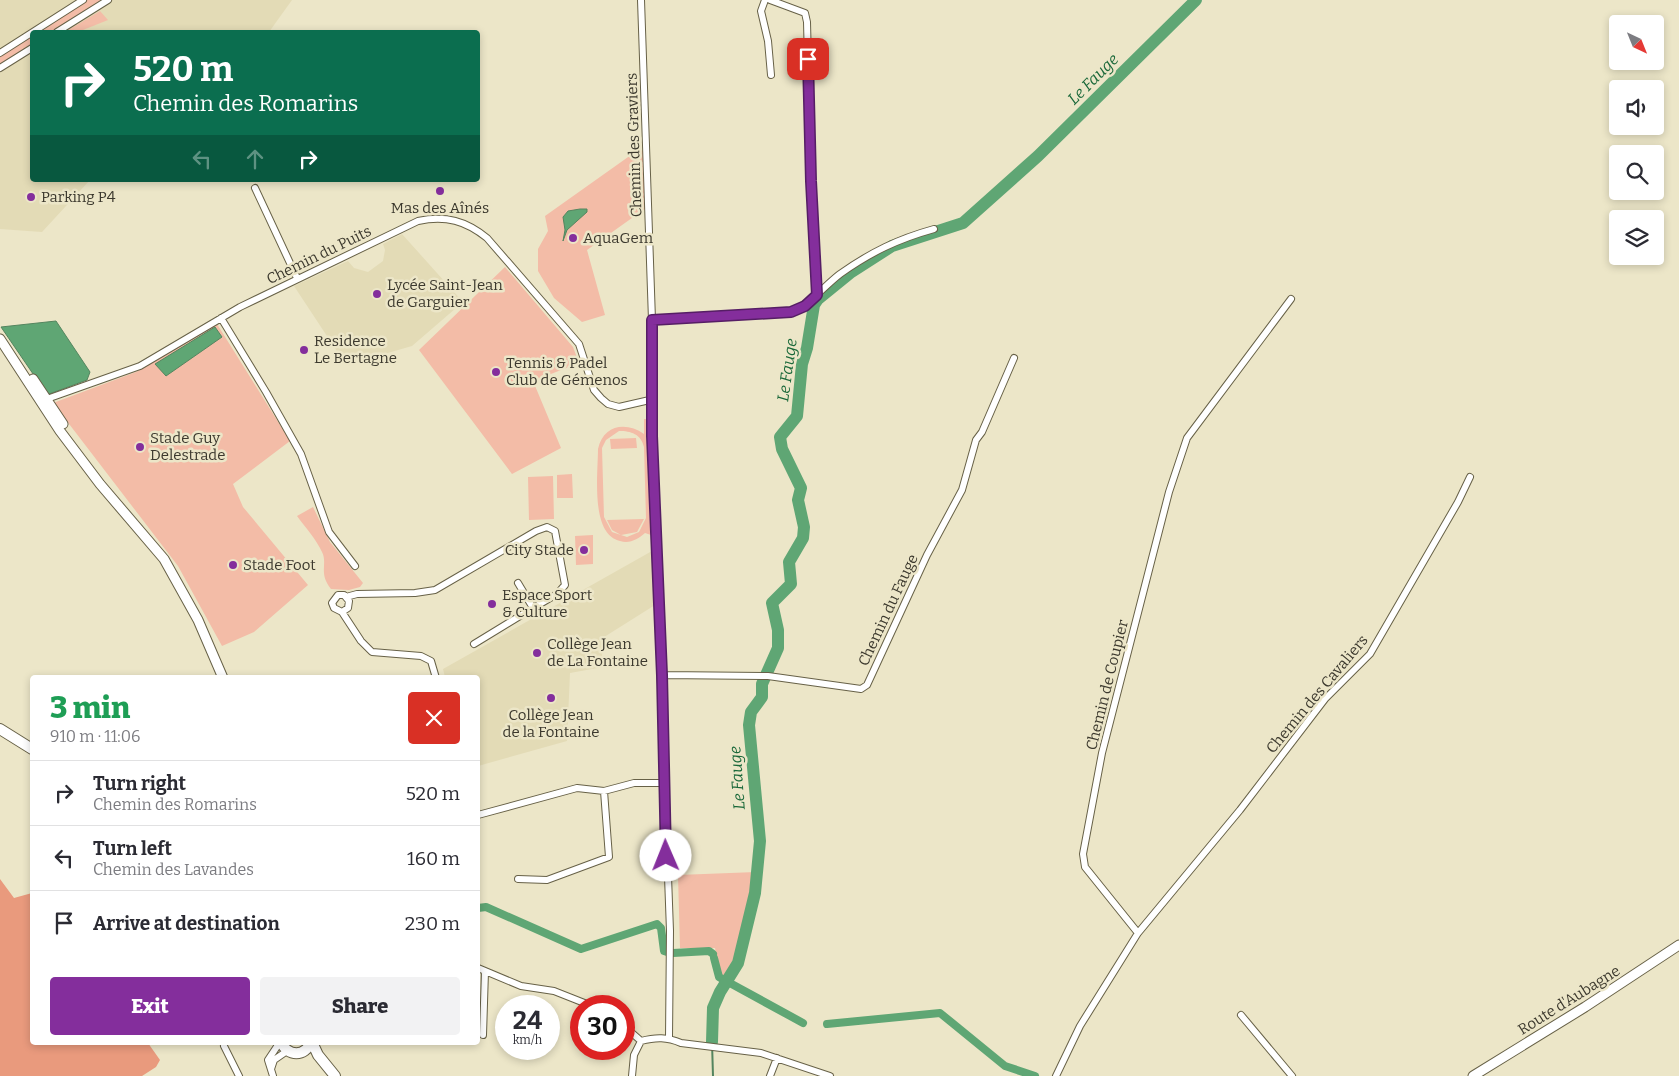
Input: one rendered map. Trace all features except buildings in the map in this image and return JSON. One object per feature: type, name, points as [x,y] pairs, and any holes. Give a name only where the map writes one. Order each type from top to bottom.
[{"type":"main road","points":[[0,338],[44,400],[88,468],[164,559],[198,620],[222,675]]},
{"type":"main road","points":[[0,729],[30,748]]},
{"type":"main road","name":"Route d'Aubagne","points":[[1473,1076],[1679,945]]},
{"type":"main road","points":[[282,1045],[315,1057],[335,1076]]},
{"type":"main road","points":[[301,1053],[308,1049],[310,1045]]},
{"type":"main road","points":[[314,1045],[327,1067]]},
{"type":"street","points":[[36,30],[83,0]]},
{"type":"street","points":[[60,30],[108,0]]},
{"type":"street","name":"Chemin des Graviers","points":[[641,0],[654,399],[652,436],[662,675],[670,957],[669,1038]]},
{"type":"street","points":[[765,0],[761,11],[768,41],[771,75]]},
{"type":"street","points":[[770,0],[805,13],[807,22],[811,181],[817,295]]},
{"type":"street","points":[[0,53],[30,34]]},
{"type":"street","points":[[0,68],[30,49]]},
{"type":"street","points":[[255,188],[297,278]]},
{"type":"street","name":"Chemin du Puits","points":[[44,400],[140,366],[221,318],[297,278],[418,221],[440,218],[460,221],[470,225],[488,238],[580,344],[594,390],[608,404],[619,407],[654,399]]},
{"type":"street","points":[[652,320],[791,312],[805,306],[839,275],[890,243],[934,229]]},
{"type":"street","name":"Chemin de Coupier","points":[[1138,933],[1085,867],[1083,854],[1102,753],[1169,492],[1187,438],[1291,299]]},
{"type":"street","points":[[221,318],[301,454],[314,493],[333,539],[355,566]]},
{"type":"street","name":"Chemin du Fauge","points":[[662,675],[765,676],[861,689],[867,685],[927,555],[962,490],[976,440],[982,432],[1014,358]]},
{"type":"street","name":"Chemin des Cavaliers","points":[[1138,933],[1240,810],[1326,699],[1370,654],[1458,502],[1470,476]]},
{"type":"street","points":[[435,675],[432,661],[422,656],[372,652],[361,641],[342,612],[336,610],[332,603],[338,595],[346,597],[357,594],[415,593],[435,590],[536,531],[547,527],[554,532],[566,585],[557,594],[474,644]]},
{"type":"street","points":[[518,583],[533,608]]},
{"type":"street","points":[[342,612],[349,606],[346,597]]},
{"type":"street","points":[[480,814],[577,788],[604,791],[634,783],[664,783]]},
{"type":"street","points":[[518,880],[547,880],[609,857],[604,791]]},
{"type":"street","points":[[1056,1076],[1080,1026],[1138,933]]},
{"type":"street","points":[[480,969],[521,986],[554,991],[570,997]]},
{"type":"street","points":[[484,1036],[485,971]]},
{"type":"street","points":[[1241,1015],[1292,1076]]},
{"type":"street","points":[[635,1036],[641,1041]]},
{"type":"street","points":[[641,1041],[669,1038],[681,1043],[721,1047],[778,1058],[830,1076]]},
{"type":"street","points":[[632,1076],[634,1055],[641,1041]]},
{"type":"street","points":[[272,1073],[274,1060],[282,1045]]},
{"type":"street","points":[[272,1073],[268,1060],[282,1045]]},
{"type":"street","points":[[224,1046],[239,1076]]},
{"type":"street","points":[[770,1076],[778,1058]]},
{"type":"shaded area","points":[[0,0],[292,0],[270,30],[30,30],[30,182],[88,182],[42,232],[0,229]]},
{"type":"shaded area","points":[[87,0],[100,0],[100,2],[57,30],[39,30]]},
{"type":"shaded area","points":[[100,11],[108,20],[83,30],[68,30]]},
{"type":"shaded area","points":[[30,36],[30,47],[0,67],[0,55]]},
{"type":"shaded area","name":"AquaGem","points":[[638,150],[645,151],[646,208],[587,250],[605,315],[582,322],[554,298],[538,271],[538,249],[548,231],[545,216]]},
{"type":"shaded area","points":[[587,209],[587,212],[567,230],[563,241],[565,230],[563,217],[568,211]]},
{"type":"shaded area","name":"Lycée Saint-Jean de Garguier","points":[[402,234],[463,302],[412,346],[346,365],[294,286],[348,261],[354,268],[368,272],[383,261],[385,250],[383,244]]},
{"type":"shaded area","name":"Tennis & Padel Club de Gémenos","points":[[505,267],[573,347],[579,363],[533,381],[561,448],[512,474],[419,350]]},
{"type":"shaded area","points":[[56,321],[90,372],[87,380],[49,394],[42,387],[1,327]]},
{"type":"shaded area","points":[[217,324],[290,441],[233,484],[243,507],[308,585],[254,632],[222,646],[178,566],[53,403],[136,372]]},
{"type":"shaded area","points":[[215,327],[222,337],[166,376],[155,364]]},
{"type":"shaded area","points":[[644,419],[649,419],[651,535],[645,533],[634,540],[624,542],[610,536],[604,527],[600,515],[597,487],[598,449],[605,435],[610,430],[616,428],[630,427],[644,434]],"holes":[[[619,431],[638,436],[644,447],[646,518],[639,532],[627,537],[612,532],[604,517],[602,448],[606,440]]]},
{"type":"shaded area","points":[[636,438],[637,448],[611,449],[610,439]]},
{"type":"shaded area","points":[[572,474],[573,498],[557,498],[557,475]]},
{"type":"shaded area","points":[[553,476],[554,519],[529,520],[528,477]]},
{"type":"shaded area","points":[[313,507],[330,542],[363,583],[360,587],[349,590],[331,589],[327,583],[324,573],[324,556],[314,538],[297,516]]},
{"type":"shaded area","points":[[644,519],[637,532],[621,535],[612,530],[607,520]]},
{"type":"shaded area","name":"City Stade","points":[[593,535],[593,564],[576,565],[575,536]]},
{"type":"shaded area","name":"Collège Jean de La Fontaine","points":[[652,551],[655,605],[601,639],[603,667],[570,673],[567,741],[480,765],[480,675],[444,675],[443,669]]},
{"type":"shaded area","points":[[756,872],[748,928],[739,955],[726,979],[720,974],[715,948],[680,948],[678,875]]},
{"type":"shaded area","points":[[0,879],[14,898],[30,894],[30,1045],[149,1045],[160,1060],[156,1067],[142,1076],[0,1076]]},
{"type":"waterway","name":"Le Fauge","points":[[712,1042],[713,1008],[720,992],[738,963],[755,893],[760,841],[749,725],[751,712],[762,697],[762,684],[778,648],[778,630],[772,603],[791,584],[789,562],[803,538],[804,527],[798,500],[801,488],[782,449],[780,437],[797,416],[802,364],[807,348],[814,305],[818,299],[850,273],[892,246],[963,223],[1038,156],[1196,0]]},
{"type":"waterway","points":[[480,908],[486,907],[581,949],[657,924],[661,928],[664,951],[667,952]]},
{"type":"waterway","points":[[673,953],[709,951],[713,954]]},
{"type":"waterway","points":[[714,958],[719,977],[724,980]]},
{"type":"waterway","points":[[728,982],[803,1023]]},
{"type":"waterway","points":[[827,1024],[940,1013],[1005,1066],[1035,1076]]},
{"type":"waterway","name":"Le Fauge","points":[[712,1042],[713,1076]]},
{"type":"place","name":"Mas des Aînés","points":[[440,191]]},
{"type":"place","name":"Parking P4","points":[[31,197]]},
{"type":"place","name":"AquaGem","points":[[573,238]]},
{"type":"place","name":"Lycée Saint-Jean de Garguier","points":[[377,294]]},
{"type":"place","name":"Residence Le Bertagne","points":[[304,350]]},
{"type":"place","name":"Tennis & Padel Club de Gémenos","points":[[496,372]]},
{"type":"place","name":"Stade Guy Delestrade","points":[[140,447]]},
{"type":"place","name":"City Stade","points":[[584,550]]},
{"type":"place","name":"Stade Foot","points":[[233,565]]},
{"type":"place","name":"Espace Sport & Culture","points":[[492,604]]},
{"type":"place","name":"Collège Jean de La Fontaine","points":[[537,653]]},
{"type":"place","name":"Collège Jean de la Fontaine","points":[[551,698]]},
{"type":"route","points":[[666,856],[662,675],[652,436],[654,399],[652,320],[791,312],[805,306],[817,295],[811,181],[808,59]]}]
